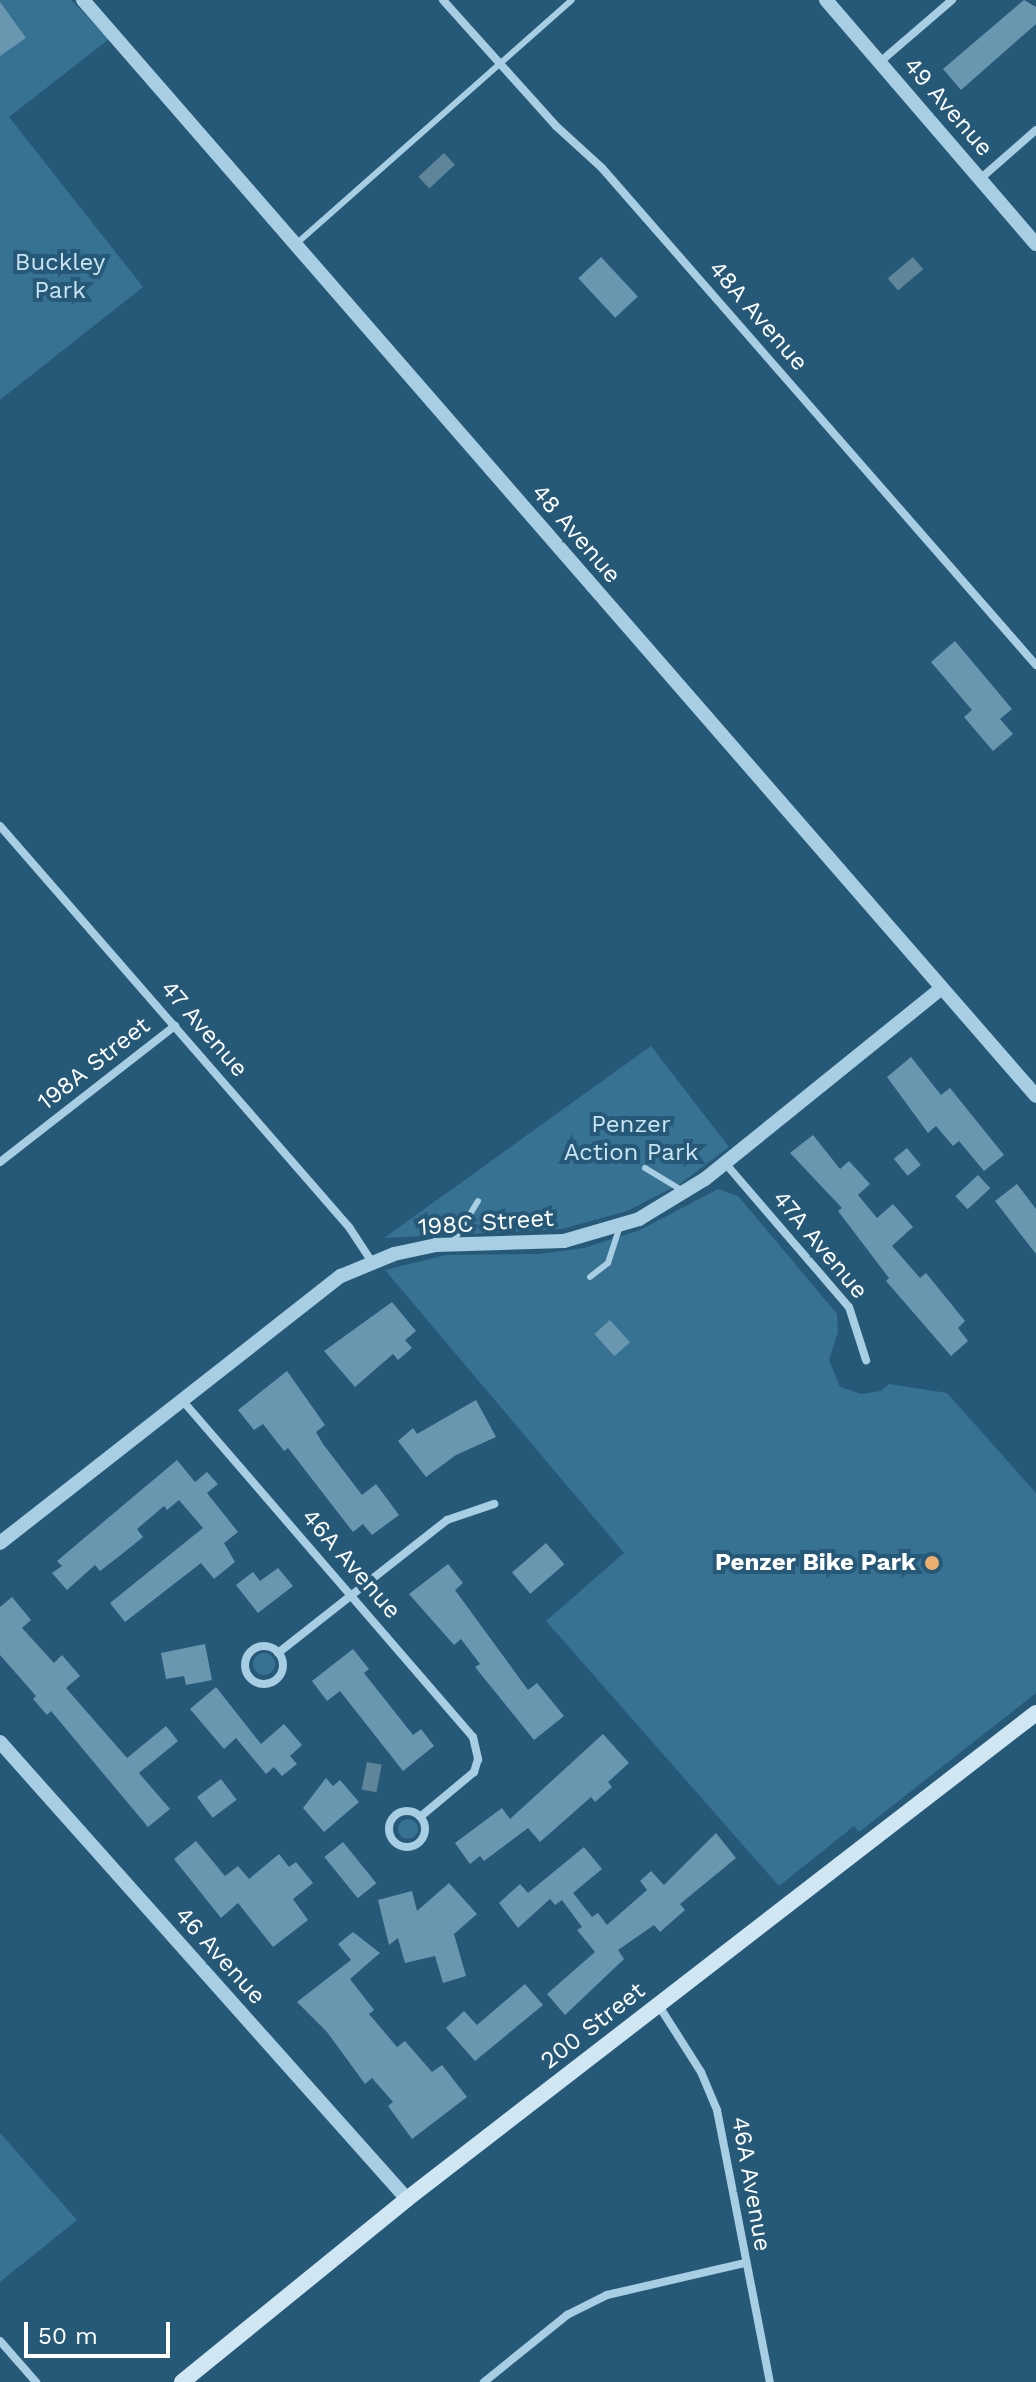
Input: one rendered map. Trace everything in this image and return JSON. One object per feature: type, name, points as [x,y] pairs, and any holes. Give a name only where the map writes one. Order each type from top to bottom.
[{"type":"main road","name":"200 Street","points":[[182,2382],[407,2199],[1036,1713]]},
{"type":"street","name":"48 Avenue","points":[[83,0],[1036,1096]]},
{"type":"street","name":"48A Avenue","points":[[443,0],[499,63],[602,168],[1036,665]]},
{"type":"street","name":"49 Avenue","points":[[826,0],[1036,244]]},
{"type":"street","points":[[880,62],[952,0]]},
{"type":"street","points":[[980,179],[1036,130]]},
{"type":"street","name":"47 Avenue","points":[[0,826],[349,1227],[372,1262]]},
{"type":"street","name":"198C Street","points":[[0,1543],[326,1285],[372,1262],[452,1243],[564,1241],[620,1226],[686,1193],[942,988]]},
{"type":"street","name":"198A Street","points":[[0,1162],[175,1026]]},
{"type":"street","name":"47A Avenue","points":[[725,1163],[849,1307],[866,1360]]},
{"type":"street","name":"46A Avenue","points":[[182,1400],[467,1729],[478,1759],[465,1783],[420,1817]]},
{"type":"street","points":[[278,1653],[447,1520],[494,1504]]},
{"type":"street","points":[[267,1646],[278,1653],[282,1670],[275,1680],[258,1683],[248,1675],[245,1663],[255,1648],[267,1646]]},
{"type":"street","name":"46 Avenue","points":[[0,1742],[407,2199]]},
{"type":"street","points":[[410,1811],[420,1817],[424,1834],[418,1843],[407,1847],[392,1839],[394,1817],[410,1811]]},
{"type":"street","name":"46A Avenue","points":[[659,2006],[701,2072],[717,2110],[770,2382]]},
{"type":"street","points":[[484,2382],[567,2315],[607,2295],[745,2263]]},
{"type":"street","points":[[0,2341],[36,2382]]},
{"type":"lane","points":[[296,244],[572,0]]},
{"type":"lane","points":[[645,1168],[686,1193]]},
{"type":"lane","points":[[452,1243],[478,1201]]},
{"type":"lane","points":[[590,1277],[608,1263],[620,1226]]},
{"type":"green space","name":"Buckley Park","points":[[0,0],[71,0],[109,39],[9,117],[143,287],[0,400]]},
{"type":"green space","name":"Penzer Action Park","points":[[651,1046],[729,1147],[680,1184],[627,1211],[562,1229],[384,1238]]},
{"type":"green space","name":"Penzer Action Park","points":[[718,1189],[738,1196],[837,1314],[838,1332],[829,1360],[840,1387],[861,1394],[881,1391],[889,1384],[947,1393],[1036,1493],[1036,1693],[859,1832],[854,1826],[779,1886],[546,1621],[624,1553],[385,1270],[446,1255],[540,1254],[584,1248],[640,1230]]},
{"type":"green space","points":[[264,1653],[272,1656],[275,1664],[272,1672],[264,1675],[256,1672],[253,1664],[256,1656]]},
{"type":"green space","points":[[408,1819],[415,1822],[418,1829],[415,1836],[408,1839],[401,1836],[398,1829],[401,1822]]},
{"type":"green space","points":[[0,2133],[77,2220],[0,2282]]},
{"type":"shaded area","points":[[444,153],[455,165],[429,189],[418,177]]},
{"type":"shaded area","points":[[913,257],[923,269],[898,290],[888,278]]},
{"type":"shaded area","points":[[367,1762],[382,1765],[376,1792],[362,1789]]},
{"type":"building","points":[[1024,0],[1036,7],[1036,24],[961,90],[943,69]]},
{"type":"building","points":[[0,2],[26,38],[0,56]]},
{"type":"building","points":[[601,257],[638,296],[615,318],[578,278]]},
{"type":"building","points":[[955,641],[1012,709],[1000,719],[1013,734],[993,751],[964,717],[972,710],[931,662]]},
{"type":"building","points":[[911,1057],[941,1095],[950,1088],[1004,1155],[984,1171],[959,1141],[953,1146],[936,1126],[928,1133],[887,1077]]},
{"type":"building","points":[[813,1135],[840,1169],[849,1161],[870,1184],[858,1195],[877,1218],[893,1204],[913,1227],[892,1246],[920,1278],[926,1273],[965,1321],[958,1328],[968,1341],[951,1356],[886,1281],[889,1278],[838,1211],[842,1208],[790,1153]]},
{"type":"building","points":[[907,1148],[921,1165],[908,1176],[894,1159]]},
{"type":"building","points":[[978,1175],[990,1188],[968,1209],[955,1196]]},
{"type":"building","points":[[1017,1184],[1036,1209],[1036,1254],[995,1201]]},
{"type":"building","points":[[392,1302],[416,1331],[405,1340],[412,1348],[398,1360],[393,1354],[355,1387],[324,1351]]},
{"type":"building","points":[[610,1320],[630,1342],[614,1356],[594,1334]]},
{"type":"building","points":[[287,1371],[325,1425],[316,1432],[323,1444],[362,1495],[376,1484],[399,1515],[372,1535],[363,1524],[353,1532],[288,1448],[284,1451],[263,1424],[254,1430],[238,1410]]},
{"type":"building","points":[[476,1400],[496,1437],[456,1455],[426,1477],[398,1441],[413,1428],[417,1434]]},
{"type":"building","points":[[177,1460],[195,1482],[207,1472],[218,1484],[207,1493],[238,1532],[224,1543],[235,1562],[214,1579],[201,1563],[125,1622],[110,1603],[203,1528],[179,1500],[167,1510],[164,1506],[137,1529],[143,1537],[122,1554],[100,1571],[95,1565],[67,1590],[52,1573],[62,1566],[57,1561]]},
{"type":"building","points":[[546,1543],[564,1564],[530,1594],[512,1573]]},
{"type":"building","points":[[448,1564],[463,1583],[455,1590],[528,1690],[537,1683],[564,1716],[534,1740],[475,1667],[480,1664],[461,1639],[454,1645],[409,1594]]},
{"type":"building","points":[[278,1568],[293,1586],[258,1613],[236,1585],[253,1572],[260,1581]]},
{"type":"building","points":[[12,1597],[31,1620],[22,1628],[54,1663],[62,1655],[80,1676],[66,1688],[127,1758],[166,1726],[178,1741],[139,1773],[170,1809],[148,1827],[51,1711],[47,1715],[33,1699],[36,1696],[0,1655],[0,1607]]},
{"type":"building","points":[[205,1644],[212,1680],[186,1685],[184,1676],[166,1679],[161,1653]]},
{"type":"building","points":[[353,1649],[369,1669],[364,1673],[413,1735],[421,1729],[434,1746],[403,1771],[340,1691],[327,1701],[312,1681]]},
{"type":"building","points":[[216,1687],[261,1744],[284,1724],[302,1745],[290,1756],[297,1764],[282,1776],[274,1767],[266,1774],[236,1738],[224,1749],[190,1709]]},
{"type":"building","points":[[603,1734],[629,1763],[608,1782],[612,1787],[595,1802],[591,1797],[540,1842],[528,1828],[484,1861],[480,1856],[470,1864],[455,1843],[502,1808],[510,1819]]},
{"type":"building","points":[[326,1778],[333,1786],[340,1780],[359,1802],[324,1832],[303,1808]]},
{"type":"building","points":[[221,1779],[237,1800],[213,1818],[197,1797]]},
{"type":"building","points":[[716,1833],[736,1858],[680,1904],[685,1910],[660,1932],[654,1925],[618,1950],[624,1959],[565,2015],[547,1994],[595,1952],[577,1930],[582,1927],[562,1900],[555,1905],[550,1899],[518,1928],[499,1903],[520,1884],[528,1893],[584,1847],[602,1869],[573,1893],[592,1917],[598,1913],[607,1925],[647,1890],[640,1881],[651,1871],[664,1885]]},
{"type":"building","points":[[196,1841],[225,1876],[238,1866],[249,1879],[279,1854],[289,1867],[296,1862],[313,1883],[293,1899],[308,1920],[273,1947],[238,1903],[221,1918],[174,1859]]},
{"type":"building","points":[[343,1842],[376,1883],[358,1898],[324,1857]]},
{"type":"building","points":[[449,1883],[477,1914],[454,1934],[466,1976],[443,1983],[435,1956],[405,1963],[398,1938],[389,1945],[378,1900],[412,1891],[417,1911]]},
{"type":"building","points":[[353,1932],[380,1953],[350,1979],[374,2010],[369,2014],[397,2047],[405,2041],[432,2072],[442,2065],[467,2097],[412,2139],[388,2106],[393,2102],[372,2078],[365,2084],[327,2032],[297,2002],[351,1960],[338,1944]]},
{"type":"building","points":[[525,1984],[543,2005],[475,2061],[446,2028],[464,2011],[477,2025]]},
{"type":"place","name":"Penzer Bike Park","points":[[932,1563]]}]
